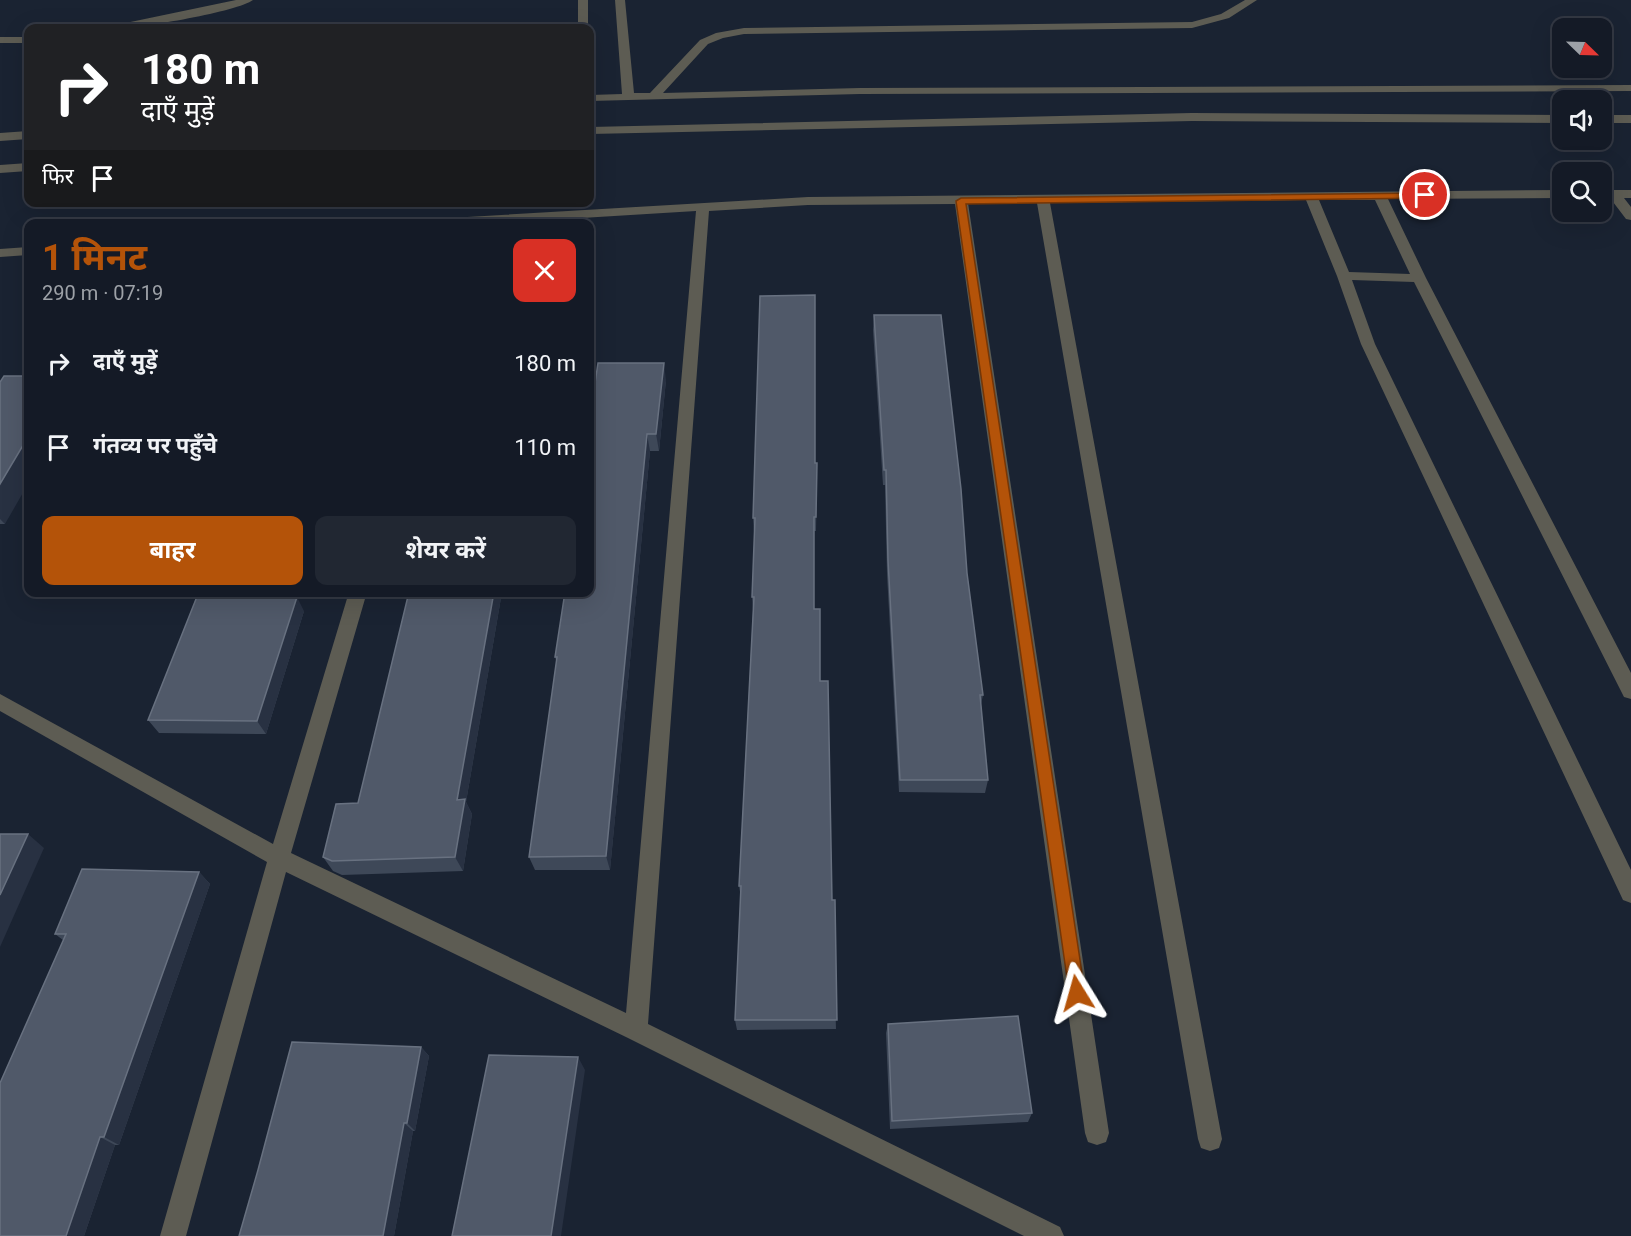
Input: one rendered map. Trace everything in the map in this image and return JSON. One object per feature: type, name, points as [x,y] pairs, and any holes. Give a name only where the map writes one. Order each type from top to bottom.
[{"type":"street","points":[[137,24],[248,0]]},
{"type":"street","points":[[583,0],[583,24]]},
{"type":"street","points":[[620,0],[628,96]]},
{"type":"street","points":[[654,95],[704,42],[720,35],[744,31],[1192,25],[1225,16],[1252,0]]},
{"type":"street","points":[[0,40],[24,40]]},
{"type":"street","points":[[594,98],[860,91],[1631,88]]},
{"type":"street","points":[[594,131],[1192,117],[1552,119]]},
{"type":"street","points":[[1612,119],[1631,119]]},
{"type":"street","points":[[0,137],[24,135]]},
{"type":"street","points":[[0,169],[24,167]]},
{"type":"street","points":[[505,219],[808,201],[1552,194]]},
{"type":"street","points":[[1612,194],[1631,194]]},
{"type":"street","points":[[1310,195],[1344,276],[1368,344],[1631,893]]},
{"type":"street","points":[[1380,196],[1419,278],[1631,691]]},
{"type":"street","points":[[1612,198],[1631,216]]},
{"type":"street","points":[[1043,199],[1210,1139]]},
{"type":"street","points":[[961,201],[1097,1133]]},
{"type":"street","points":[[636,1030],[703,208]]},
{"type":"street","points":[[0,253],[24,251]]},
{"type":"street","points":[[1344,276],[1419,278]]},
{"type":"street","points":[[174,1236],[279,858],[357,597]]},
{"type":"street","points":[[1,704],[279,858],[636,1030],[1051,1236]]},
{"type":"building","points":[[815,295],[815,463],[817,463],[816,517],[814,517],[814,609],[820,609],[820,681],[828,681],[832,900],[835,900],[837,1020],[735,1020],[741,886],[739,886],[754,597],[752,597],[755,518],[753,518],[760,296]]},
{"type":"building","points":[[874,315],[941,315],[961,489],[967,573],[983,695],[980,695],[988,780],[900,780],[888,560],[886,470],[884,470]]},
{"type":"building","points":[[598,363],[664,363],[656,434],[647,434],[606,856],[529,857],[564,597],[594,597],[594,390]]},
{"type":"building","points":[[4,376],[24,376],[24,444],[0,484],[0,382]]},
{"type":"building","points":[[197,597],[297,597],[257,721],[148,720]]},
{"type":"building","points":[[408,597],[493,597],[457,800],[465,799],[455,857],[332,861],[323,857],[336,804],[358,803]]},
{"type":"building","points":[[0,834],[28,834],[0,895]]},
{"type":"building","points":[[82,869],[199,872],[104,1137],[100,1137],[66,1236],[0,1236],[0,1083],[66,934],[55,934]]},
{"type":"building","points":[[1018,1016],[1032,1113],[892,1121],[888,1024]]},
{"type":"building","points":[[292,1042],[421,1047],[383,1236],[239,1236]]},
{"type":"building","points":[[489,1055],[578,1057],[551,1236],[452,1236]]},
{"type":"route","points":[[1077,993],[961,201],[1425,195]]}]
